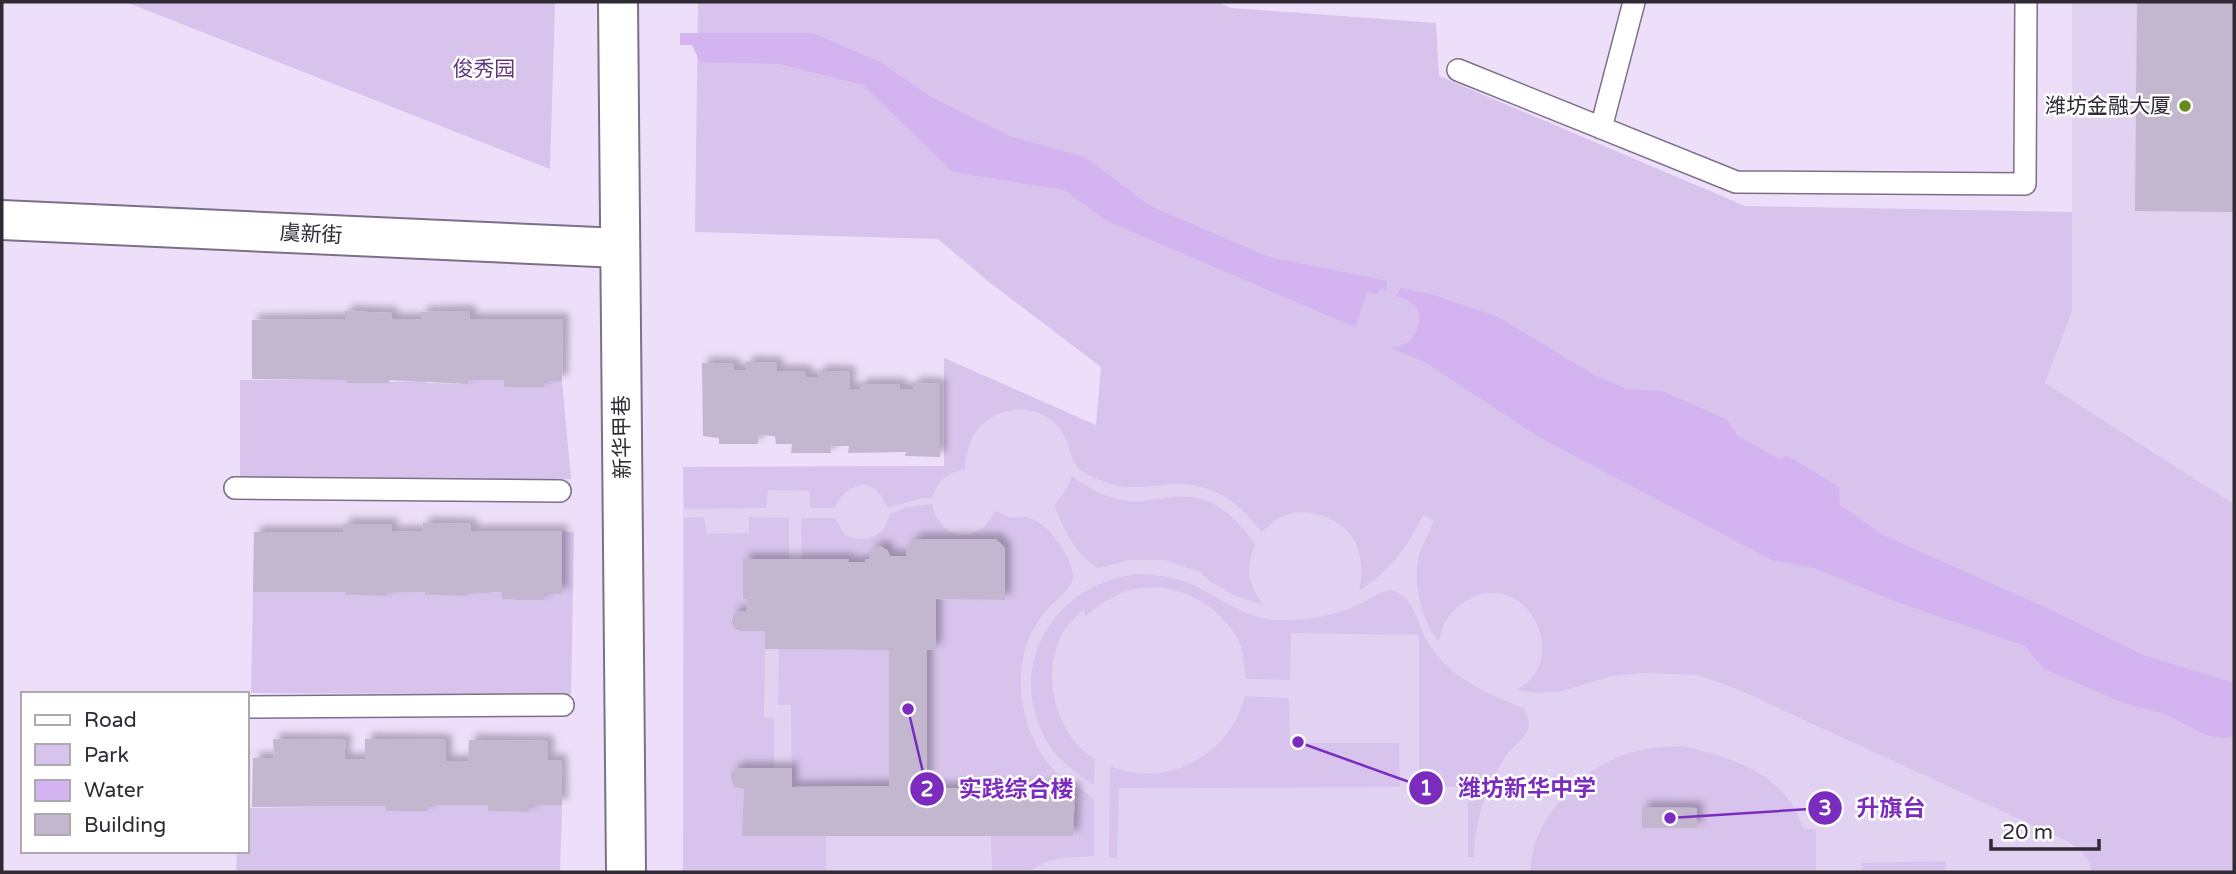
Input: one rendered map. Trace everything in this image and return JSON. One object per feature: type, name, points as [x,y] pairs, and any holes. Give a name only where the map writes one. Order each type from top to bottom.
[{"type":"street","name":"新华甲巷","points":[[618,2],[626,872]]},
{"type":"street","name":"虞新街","points":[[2,220],[620,248]]},
{"type":"lane","points":[[1601,128],[1634,2]]},
{"type":"lane","points":[[1458,70],[1736,182],[2025,184],[2026,2]]},
{"type":"lane","points":[[235,488],[560,491]]},
{"type":"lane","points":[[248,707],[564,705]]},
{"type":"shaded area","points":[[2072,2],[2234,2],[2234,504],[2045,383],[2072,312]]},
{"type":"shaded area","points":[[944,358],[1096,425],[1423,514],[2188,872],[683,872],[683,467],[944,466]]},
{"type":"green space","name":"俊秀园","points":[[126,2],[555,2],[550,169]]},
{"type":"green space","points":[[698,2],[1217,2],[1231,8],[1436,23],[1439,76],[1745,206],[2072,212],[2072,312],[2045,383],[2234,504],[2234,872],[2092,872],[2082,853],[2065,840],[1737,689],[1697,675],[1644,673],[1612,676],[1562,691],[1537,693],[1516,690],[1533,676],[1541,657],[1541,638],[1534,619],[1521,603],[1504,594],[1483,594],[1452,612],[1443,625],[1439,641],[1428,624],[1418,593],[1417,571],[1421,551],[1434,520],[1423,515],[1397,558],[1359,591],[1361,566],[1355,542],[1349,533],[1332,520],[1321,515],[1299,512],[1278,518],[1261,532],[1235,504],[1202,487],[1176,484],[1130,487],[1102,481],[1078,467],[1073,461],[1061,429],[1045,416],[1035,412],[1004,412],[980,426],[972,439],[965,470],[944,478],[932,498],[922,498],[888,508],[873,488],[860,485],[847,491],[835,508],[810,508],[810,491],[768,490],[766,508],[684,509],[683,467],[944,466],[944,358],[1096,425],[1101,367],[989,282],[938,239],[695,232]]},
{"type":"green space","points":[[240,380],[346,380],[346,383],[425,381],[468,384],[468,380],[504,380],[504,387],[543,387],[544,381],[562,381],[571,479],[240,479]]},
{"type":"green space","points":[[1071,476],[1099,493],[1123,500],[1188,497],[1221,508],[1239,524],[1255,544],[1249,569],[1254,589],[1263,605],[1234,595],[1211,582],[1200,572],[1165,560],[1130,560],[1098,568],[1090,563],[1066,532],[1054,505],[1065,492]]},
{"type":"green space","points":[[932,504],[943,526],[957,534],[964,535],[981,529],[995,511],[1010,517],[1033,519],[1051,532],[1070,563],[1072,582],[1043,613],[1030,635],[1021,672],[1021,692],[1029,729],[1048,763],[1059,775],[1094,799],[1094,856],[1061,858],[1027,872],[992,872],[991,836],[1073,836],[1074,788],[927,788],[927,650],[936,650],[936,599],[1005,600],[1005,548],[996,539],[917,539],[907,547],[906,556],[890,556],[887,550],[880,547],[871,550],[869,559],[865,559],[865,562],[848,562],[848,559],[802,559],[801,518],[835,518],[846,536],[861,539],[879,533],[888,522],[890,514],[907,507]]},
{"type":"green space","points":[[704,517],[706,534],[749,533],[749,517],[789,518],[789,559],[743,559],[743,599],[747,599],[746,611],[734,613],[731,619],[735,629],[765,631],[764,718],[774,718],[774,768],[738,768],[731,773],[734,787],[744,789],[742,836],[826,836],[826,872],[683,872],[684,518]]},
{"type":"green space","points":[[562,531],[574,532],[571,695],[251,693],[253,592],[345,592],[346,595],[387,596],[387,593],[425,592],[426,595],[467,596],[502,592],[503,599],[543,600],[544,594],[562,593]]},
{"type":"green space","points":[[1139,574],[1185,582],[1244,612],[1267,619],[1290,620],[1324,616],[1356,606],[1387,591],[1396,592],[1405,598],[1413,609],[1426,639],[1445,663],[1481,690],[1524,708],[1528,718],[1529,726],[1526,732],[1507,754],[1488,790],[1476,830],[1474,857],[1468,857],[1468,787],[1419,787],[1419,635],[1291,633],[1290,680],[1246,679],[1239,641],[1212,609],[1180,592],[1163,588],[1147,587],[1115,596],[1085,617],[1084,609],[1065,629],[1057,645],[1052,681],[1055,700],[1069,734],[1095,759],[1094,785],[1071,768],[1046,740],[1033,704],[1031,677],[1037,651],[1048,628],[1065,607],[1086,591],[1111,580]]},
{"type":"green space","points":[[779,649],[889,650],[889,786],[792,787],[791,705],[778,705]]},
{"type":"green space","points":[[1245,696],[1289,698],[1290,743],[1399,743],[1400,787],[1119,788],[1117,858],[1109,858],[1110,766],[1132,772],[1153,773],[1174,770],[1193,762],[1211,750],[1226,735]]},
{"type":"green space","points":[[1684,746],[1739,763],[1771,781],[1795,810],[1803,829],[1816,829],[1816,872],[1530,872],[1535,844],[1544,823],[1577,782],[1623,755],[1645,749]]},
{"type":"green space","points":[[427,805],[488,805],[488,811],[529,812],[529,805],[562,805],[560,872],[236,872],[237,853],[248,853],[248,808],[385,806],[386,811],[427,811]]},
{"type":"green space","points":[[1946,861],[1945,872],[1862,872],[1862,863]]},
{"type":"water","points":[[680,33],[813,33],[880,62],[931,97],[1012,137],[1085,157],[1150,206],[1269,257],[1387,281],[1386,290],[1380,289],[1377,294],[1367,292],[1355,327],[1109,222],[1064,190],[953,172],[863,85],[779,64],[700,62],[692,45],[680,45]]},
{"type":"water","points":[[1401,288],[1431,294],[1498,317],[1594,375],[1627,389],[1662,391],[1726,419],[1738,436],[1779,459],[1788,456],[1839,487],[1840,505],[1883,535],[2053,611],[2143,655],[2234,683],[2234,736],[2223,738],[2206,735],[2165,714],[2124,703],[2044,669],[2025,646],[1897,602],[1814,568],[1772,560],[1537,436],[1425,362],[1392,348],[1410,342],[1420,320],[1417,308],[1412,303],[1396,296]]},
{"type":"building","name":"潍坊金融大厦","points":[[2137,2],[2234,2],[2234,212],[2135,211]]},
{"type":"building","points":[[345,311],[392,313],[392,319],[421,319],[421,312],[470,311],[470,319],[563,319],[562,381],[544,381],[544,387],[504,387],[504,380],[468,380],[468,384],[389,380],[389,383],[346,383],[346,380],[252,379],[252,320],[345,319]]},
{"type":"building","points":[[746,362],[777,363],[777,371],[806,371],[806,377],[818,377],[819,371],[850,372],[849,389],[860,389],[860,384],[900,384],[900,389],[913,389],[913,383],[940,384],[940,457],[905,456],[906,452],[848,453],[849,446],[831,446],[831,453],[791,453],[792,444],[776,444],[775,436],[758,435],[758,444],[719,444],[719,438],[703,436],[702,363],[734,364],[734,370],[746,370]]},
{"type":"building","points":[[423,523],[471,524],[471,531],[562,531],[562,594],[544,594],[544,600],[522,600],[502,599],[502,592],[467,596],[425,595],[425,592],[387,593],[387,596],[345,595],[345,592],[253,592],[254,532],[343,532],[343,524],[392,524],[392,532],[422,531]]},
{"type":"building","points":[[917,539],[996,539],[1005,548],[1005,600],[936,599],[936,650],[927,650],[927,788],[1075,788],[1073,836],[742,836],[744,789],[734,787],[731,778],[731,773],[738,768],[792,768],[792,787],[889,786],[889,650],[765,649],[765,631],[740,631],[731,623],[734,613],[746,611],[747,599],[743,599],[743,559],[849,559],[848,562],[865,562],[865,559],[869,559],[871,550],[880,546],[887,550],[890,556],[906,556],[907,546]]},
{"type":"building","points":[[273,739],[346,740],[344,759],[365,759],[365,739],[446,740],[446,761],[468,761],[469,740],[548,741],[548,760],[561,760],[562,805],[529,805],[529,812],[488,811],[488,805],[427,805],[428,811],[386,811],[385,806],[252,807],[253,758],[274,758]]},
{"type":"building","points":[[1642,807],[1697,808],[1697,828],[1642,828]]},
{"type":"place","name":"潍坊金融大厦","points":[[2185,106]]},
{"type":"place","name":"实践综合楼","points":[[908,709]]},
{"type":"place","name":"潍坊新华中学","points":[[1298,742]]},
{"type":"place","name":"升旗台","points":[[1670,818]]}]
